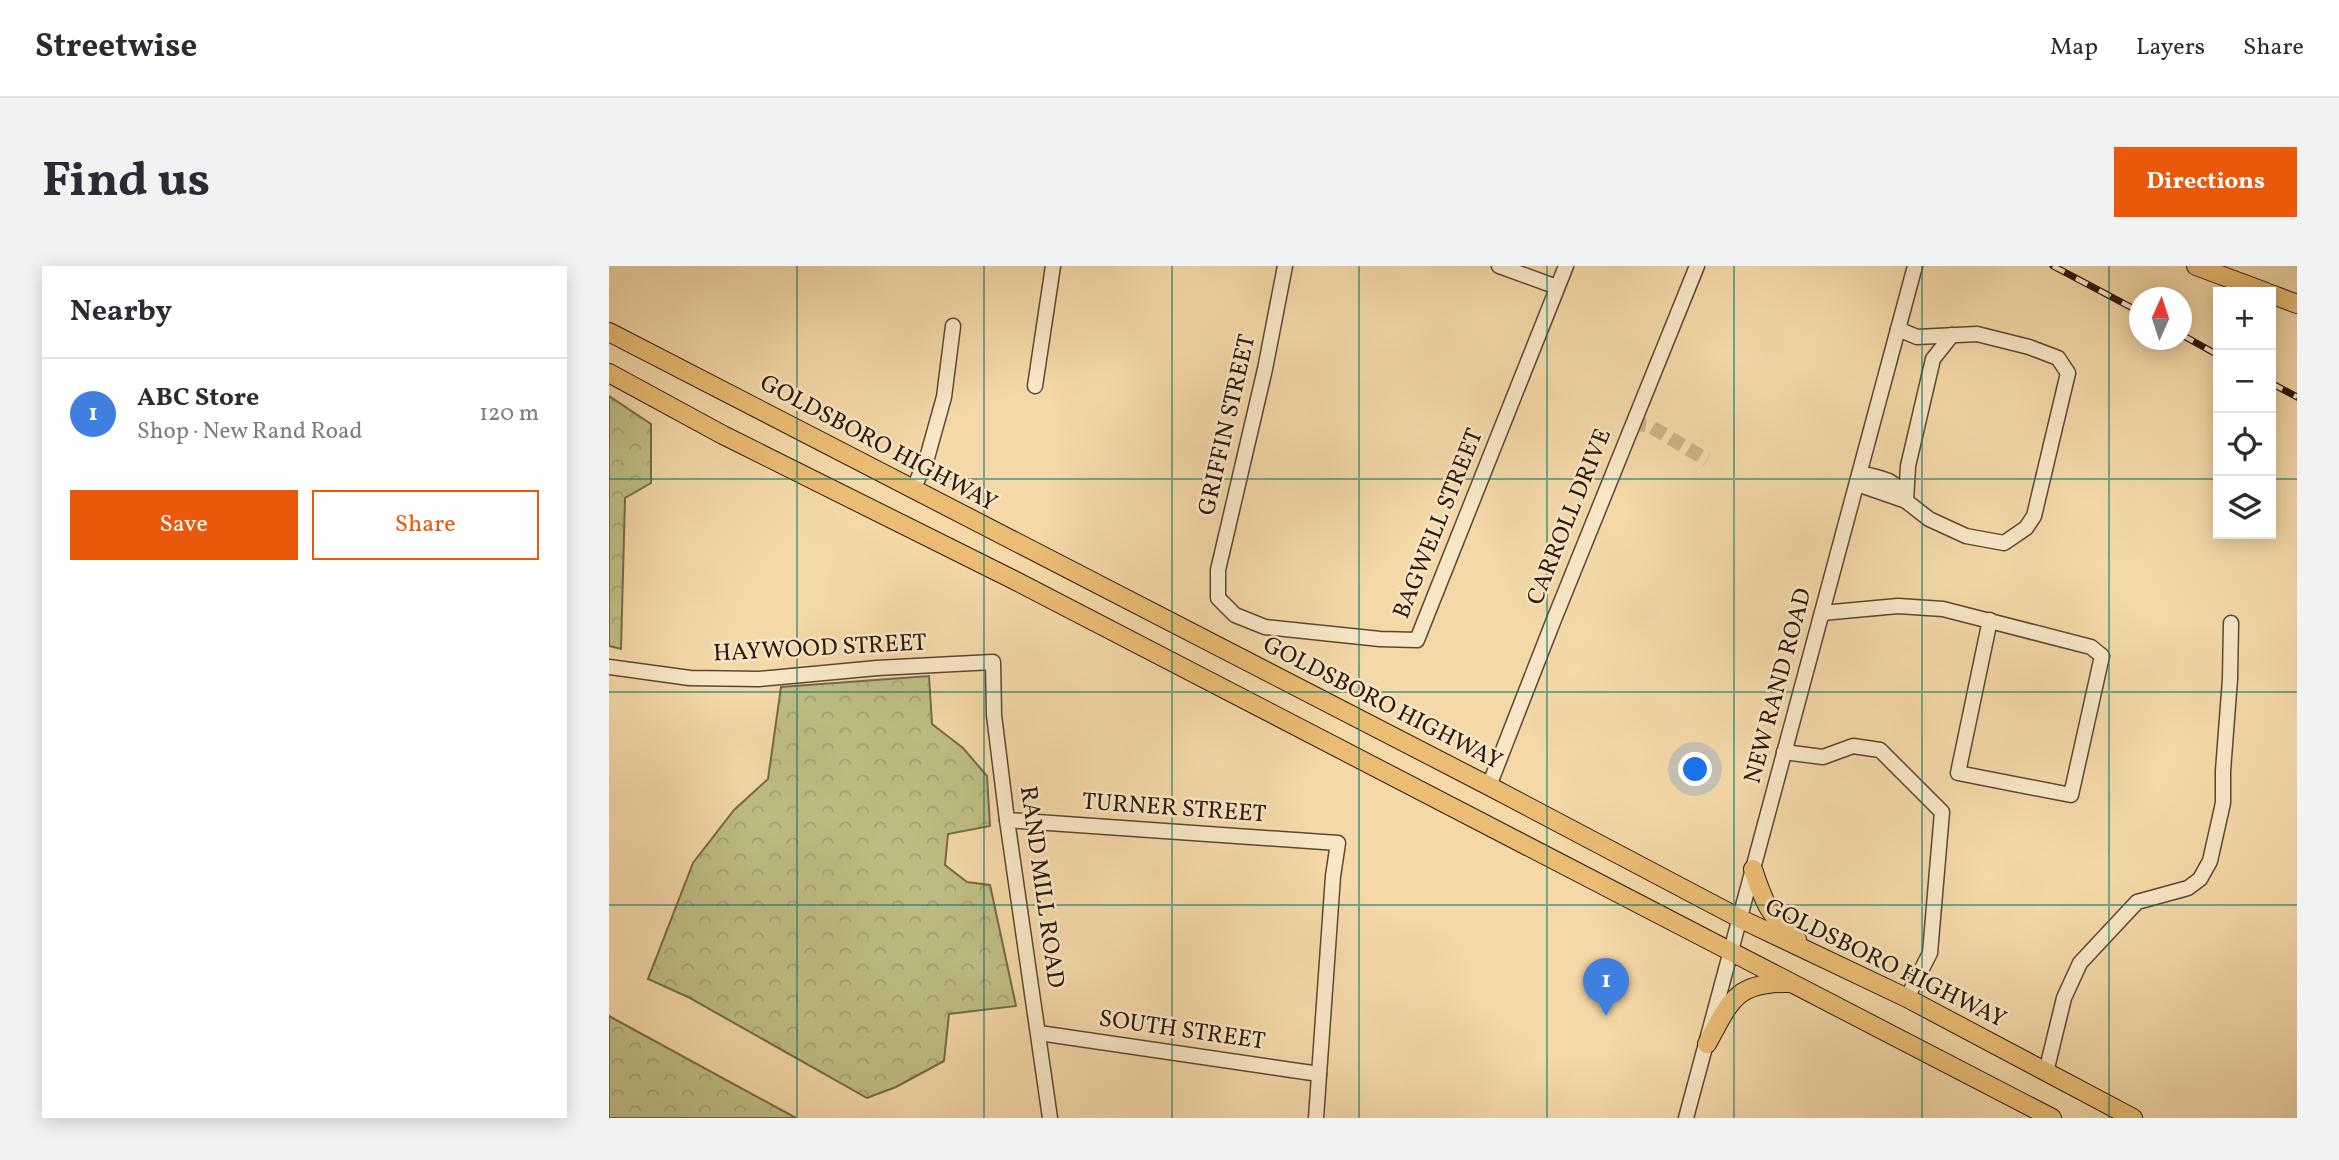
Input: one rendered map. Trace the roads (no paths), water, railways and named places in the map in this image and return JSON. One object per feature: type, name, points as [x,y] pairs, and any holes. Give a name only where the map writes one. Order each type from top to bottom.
[{"type":"main road","points":[[2196,266],[2253,287]]},
{"type":"main road","points":[[2276,296],[2297,304]]},
{"type":"main road","name":"GOLDSBORO HIGHWAY","points":[[609,332],[1741,919],[1907,998],[2133,1118]]},
{"type":"main road","points":[[609,373],[723,435],[1014,580],[2052,1118]]},
{"type":"main road","points":[[1753,869],[1763,901],[1775,920],[1819,957]]},
{"type":"main road","points":[[1707,1044],[1727,1009],[1744,990],[1764,984],[1793,983]]},
{"type":"street","points":[[1035,386],[1053,266]]},
{"type":"street","name":"GRIFFIN STREET","points":[[1218,594],[1218,570],[1265,369],[1285,266]]},
{"type":"street","points":[[1499,266],[1557,287]]},
{"type":"street","name":"BAGWELL STREET","points":[[1218,594],[1218,598],[1235,615],[1265,627],[1380,639],[1417,640],[1566,266]]},
{"type":"street","name":"CARROLL DRIVE","points":[[1489,786],[1697,266]]},
{"type":"street","name":"NEW RAND ROAD","points":[[1686,1118],[1915,266]]},
{"type":"street","points":[[913,490],[927,458],[944,397],[953,326]]},
{"type":"street","points":[[1859,478],[1906,501],[1929,519],[1966,536],[2004,543],[2026,528],[2034,516],[2068,373],[2059,358],[2029,347],[1977,334],[1917,337],[1898,329]]},
{"type":"street","points":[[1906,501],[1908,466],[1933,359],[1952,335]]},
{"type":"street","points":[[1917,337],[1933,359]]},
{"type":"street","points":[[1822,613],[1898,606],[1943,609],[1990,620],[2091,647],[2102,656],[2071,795],[1958,772],[1990,620]]},
{"type":"street","points":[[2046,1072],[2064,998],[2080,963],[2137,902],[2188,888],[2200,879],[2210,862],[2223,803],[2231,623]]},
{"type":"street","name":"HAYWOOD STREET","points":[[609,667],[690,678],[759,679],[877,668],[993,662]]},
{"type":"street","name":"RAND MILL ROAD","points":[[993,662],[994,715],[1007,820],[1050,1118]]},
{"type":"street","points":[[1784,752],[1823,757],[1853,746],[1880,750],[1942,812],[1930,953],[1907,998]]},
{"type":"street","name":"TURNER STREET","points":[[1007,820],[1338,843],[1333,876],[1319,1074]]},
{"type":"street","name":"SOUTH STREET","points":[[1039,1033],[1319,1074]]},
{"type":"street","points":[[1316,1118],[1319,1074]]},
{"type":"tunnel","points":[[1632,423],[1650,426],[1707,460]]},
{"type":"railway","points":[[2053,266],[2129,306]]},
{"type":"railway","points":[[2192,341],[2213,352]]},
{"type":"railway","points":[[2276,386],[2297,397]]},
{"type":"place","name":"ABC Store","points":[[1606,1016]]}]
